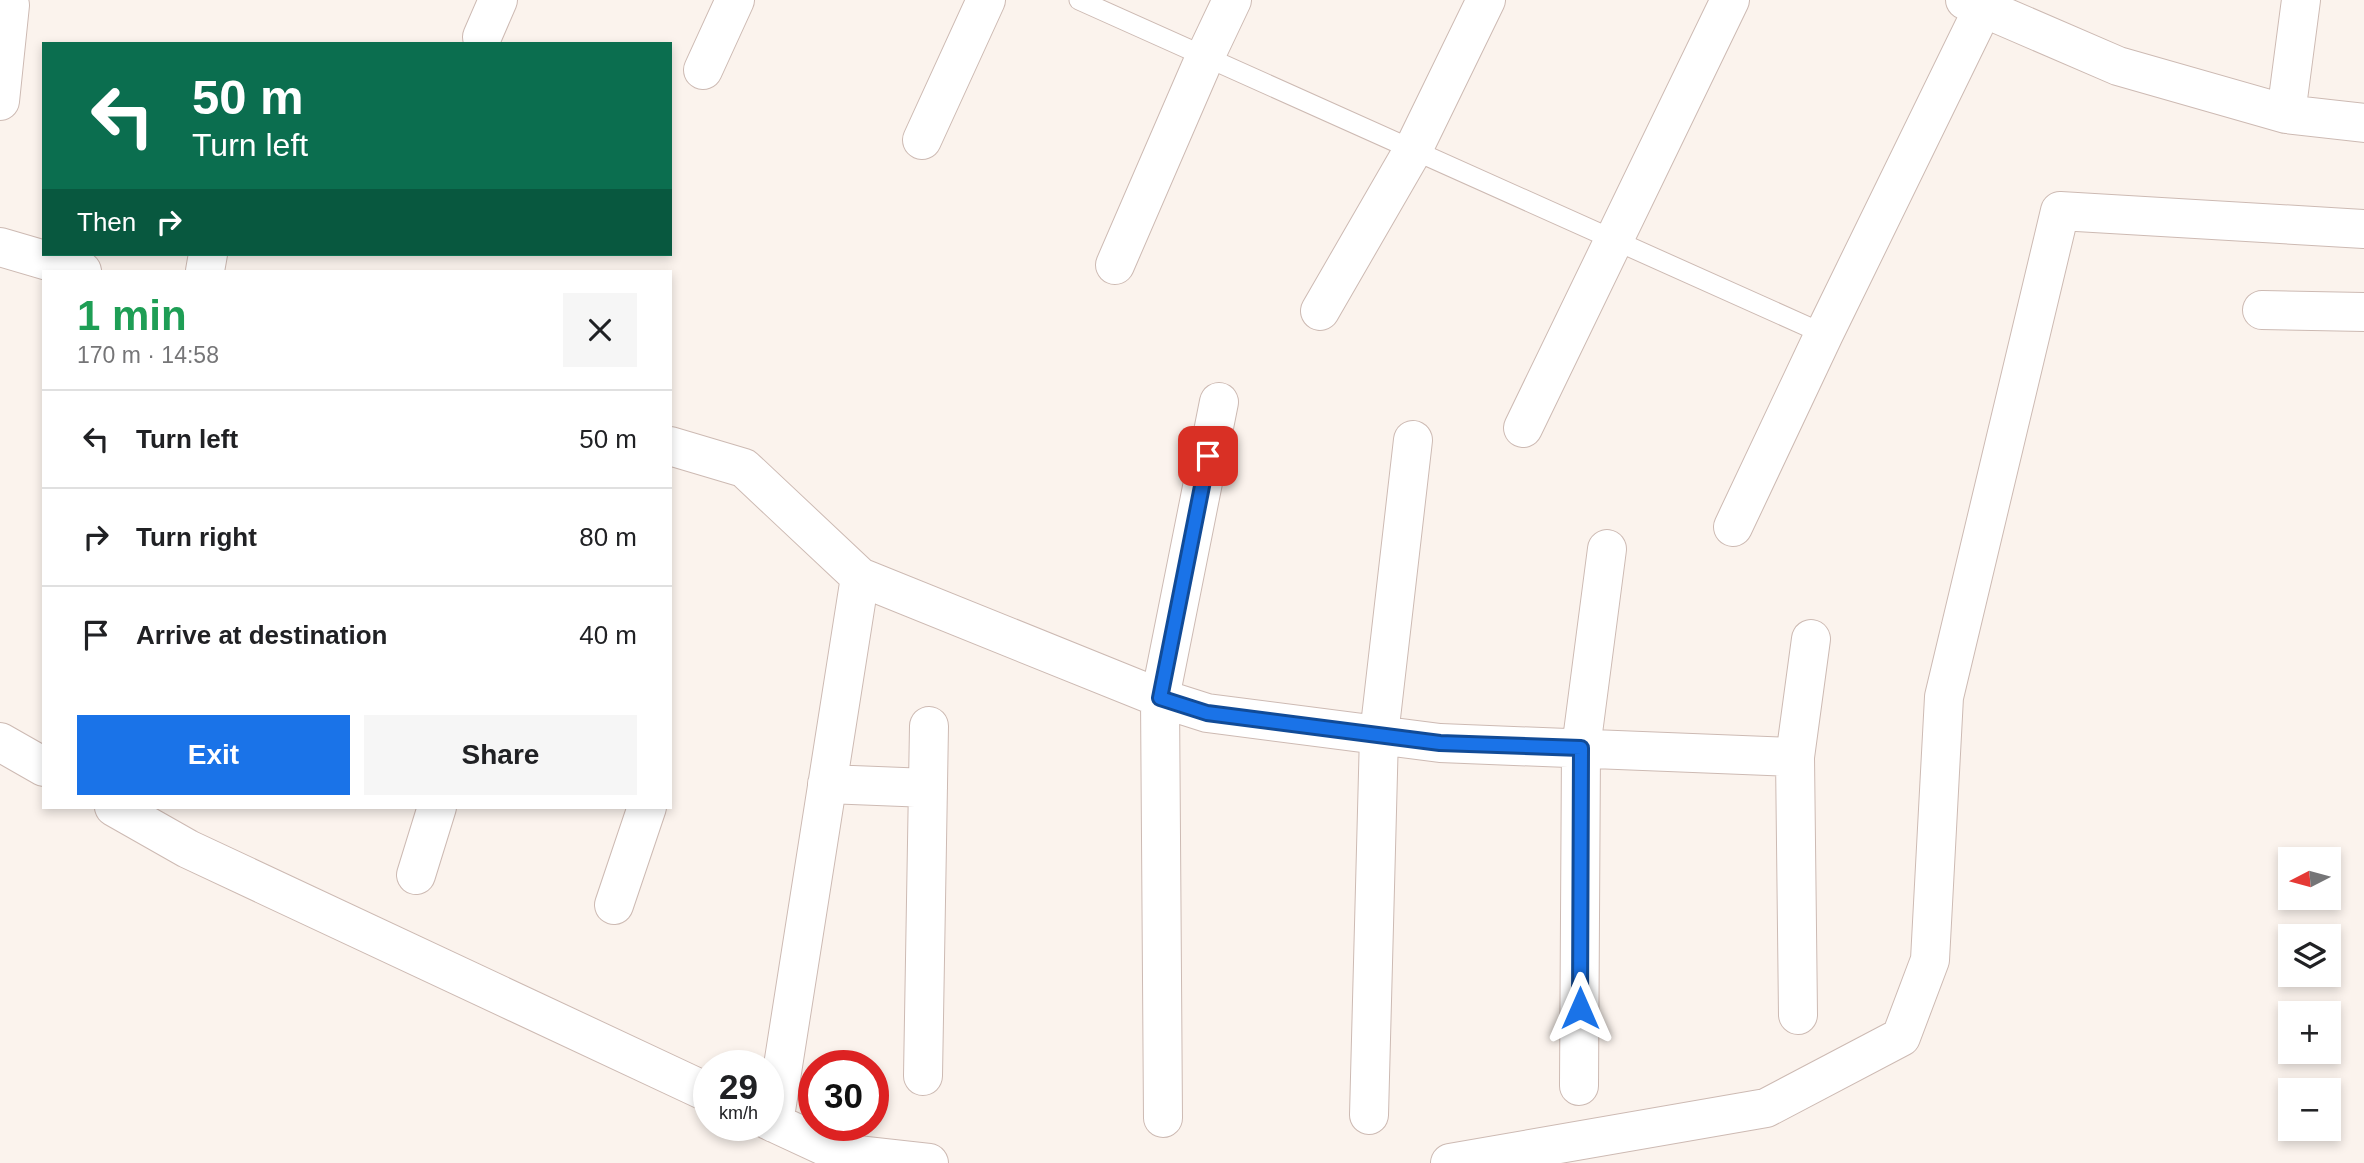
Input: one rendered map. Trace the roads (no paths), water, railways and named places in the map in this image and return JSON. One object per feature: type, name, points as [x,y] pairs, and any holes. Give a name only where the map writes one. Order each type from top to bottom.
[{"type":"street","points":[[482,37],[498,0]]},
{"type":"street","points":[[703,70],[735,0]]},
{"type":"street","points":[[922,140],[986,0]]},
{"type":"street","points":[[1115,265],[1232,0]]},
{"type":"street","points":[[1320,311],[1413,150],[1486,0]]},
{"type":"street","points":[[1523,428],[1730,0]]},
{"type":"street","points":[[2286,114],[2301,0]]},
{"type":"street","points":[[1733,527],[1979,3],[2118,66],[2286,114],[2364,123]]},
{"type":"street","points":[[0,101],[9,5]]},
{"type":"street","points":[[1450,1163],[1766,1108],[1901,1037],[1930,960],[1944,696],[2060,211],[2364,229]]},
{"type":"street","points":[[0,247],[79,270]]},
{"type":"street","points":[[2262,310],[2364,312]]},
{"type":"street","points":[[1163,1118],[1160,698],[1219,402]]},
{"type":"street","points":[[1369,1115],[1378,735],[1413,440]]},
{"type":"street","points":[[672,447],[744,468],[860,577],[1160,698],[1207,713],[1440,743],[1795,757]]},
{"type":"street","points":[[1579,1086],[1581,748],[1607,549]]},
{"type":"street","points":[[783,1050],[860,577]]},
{"type":"street","points":[[1798,1015],[1795,757],[1811,639]]},
{"type":"street","points":[[923,1076],[929,726]]},
{"type":"street","points":[[0,742],[42,765]]},
{"type":"street","points":[[827,784],[928,788]]},
{"type":"street","points":[[118,809],[188,849],[693,1086]]},
{"type":"street","points":[[416,875],[436,809]]},
{"type":"street","points":[[614,905],[646,809]]},
{"type":"street","points":[[784,1128],[839,1153],[929,1163]]},
{"type":"lane","points":[[1079,0],[1824,334]]}]
